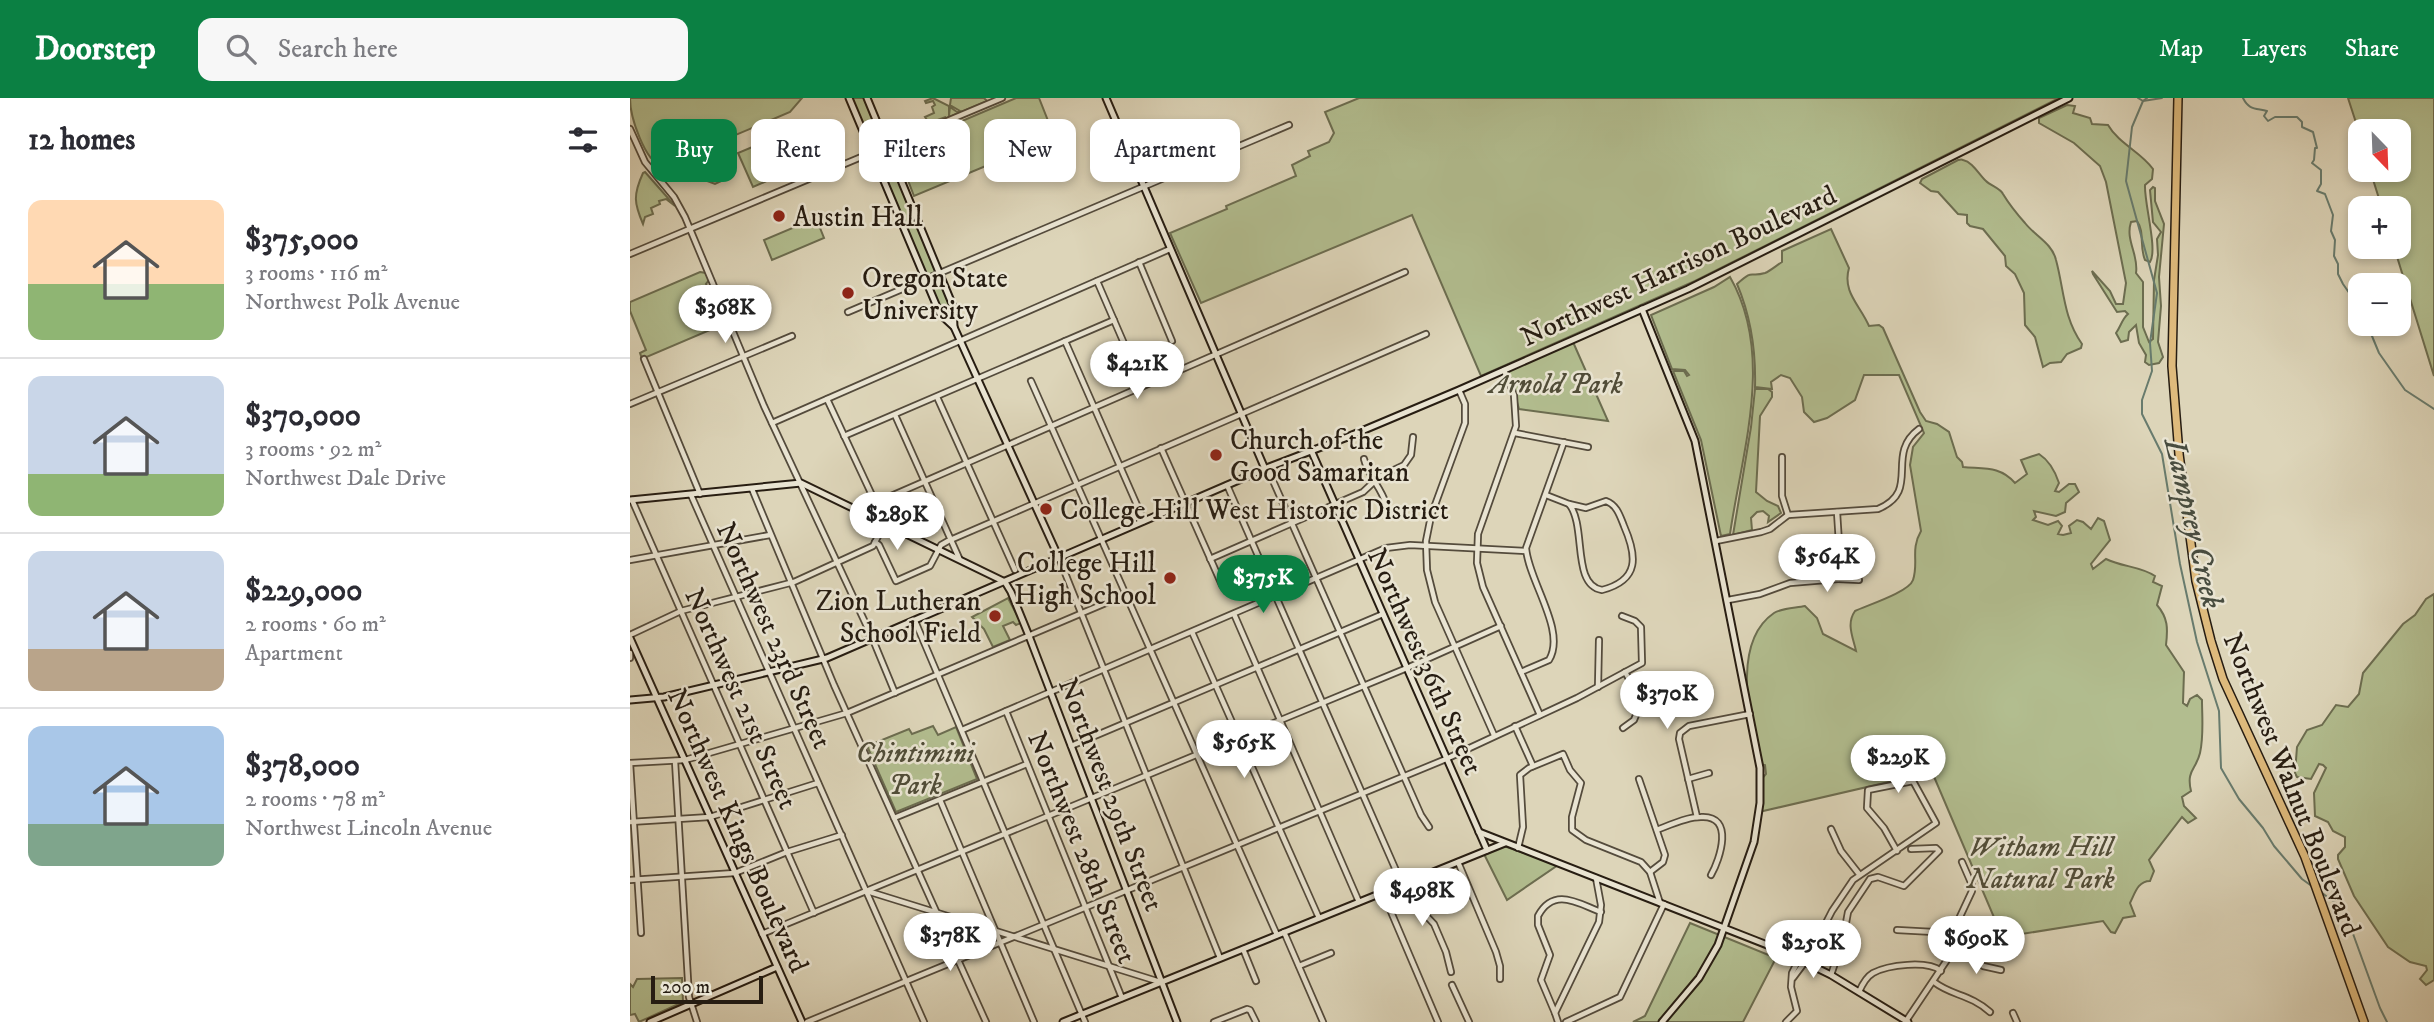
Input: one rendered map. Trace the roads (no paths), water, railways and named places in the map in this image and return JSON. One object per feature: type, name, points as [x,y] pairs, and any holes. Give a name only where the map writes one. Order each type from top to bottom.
[{"type":"main road","name":"Northwest Walnut Boulevard","points":[[2178,98],[2172,366],[2179,454],[2196,581],[2223,679],[2305,857],[2364,1022]]},
{"type":"street","points":[[849,98],[859,122]]},
{"type":"street","points":[[867,98],[876,119]]},
{"type":"street","points":[[952,119],[1002,98]]},
{"type":"street","points":[[1106,98],[1265,468],[1270,474],[1421,815],[1429,827]]},
{"type":"street","name":"Northwest Harrison Boulevard","points":[[630,700],[657,699],[824,660],[1265,468],[1458,390],[1642,309],[1751,259],[2069,98]]},
{"type":"street","points":[[848,312],[1289,125]]},
{"type":"street","points":[[630,129],[642,157],[674,197],[690,229],[772,423],[873,639],[895,693]]},
{"type":"street","points":[[630,254],[859,158]]},
{"type":"street","points":[[884,182],[940,314],[954,327]]},
{"type":"street","points":[[902,182],[953,306],[954,327],[1059,558],[1220,958]]},
{"type":"street","points":[[772,423],[1170,249]]},
{"type":"street","points":[[1139,262],[1172,341]]},
{"type":"street","points":[[859,510],[1405,272]]},
{"type":"street","points":[[1097,281],[1142,385]]},
{"type":"street","points":[[1642,309],[1695,441],[1760,768],[1758,819],[1748,864],[1716,949],[1706,968],[1662,1022]]},
{"type":"street","points":[[845,436],[1114,320]]},
{"type":"street","points":[[875,542],[896,581],[930,566],[941,545],[952,539],[1426,334]]},
{"type":"street","points":[[630,404],[792,336]]},
{"type":"street","points":[[1065,341],[1144,521]]},
{"type":"street","points":[[644,359],[700,494]]},
{"type":"street","points":[[1504,370],[1515,401],[1515,433],[1478,534],[1476,548],[1479,573],[1540,715]]},
{"type":"street","points":[[1031,382],[1277,935]]},
{"type":"street","points":[[1458,390],[1465,404],[1465,423],[1431,516],[1426,546],[1427,570],[1433,596],[1494,735]]},
{"type":"street","points":[[937,397],[1015,570]]},
{"type":"street","points":[[827,399],[885,523]]},
{"type":"street","points":[[895,415],[959,558]]},
{"type":"street","points":[[1716,541],[1770,529],[1788,515],[1878,509],[1899,494],[1902,484],[1902,452],[1905,444],[1919,429]]},
{"type":"street","points":[[1515,433],[1588,447]]},
{"type":"street","points":[[1210,559],[1363,492],[1382,475],[1399,469],[1406,463],[1413,437]]},
{"type":"street","points":[[1521,673],[1552,656],[1553,626],[1528,566],[1526,551],[1564,442]]},
{"type":"street","points":[[1161,448],[1222,584]]},
{"type":"street","name":"Northwest 36th Street","points":[[1311,450],[1487,850]]},
{"type":"street","points":[[1782,457],[1782,496],[1788,515]]},
{"type":"street","points":[[1364,458],[1368,473],[1381,491],[1385,504]]},
{"type":"street","points":[[631,500],[801,483],[1004,582]]},
{"type":"street","points":[[1227,485],[1404,884],[1416,905],[1434,924],[1451,972]]},
{"type":"street","points":[[752,489],[847,713],[986,1022]]},
{"type":"street","name":"Northwest 23rd Street","points":[[691,495],[924,1022]]},
{"type":"street","points":[[1546,495],[1569,505],[1585,508],[1606,501],[1614,505],[1632,545],[1634,559],[1629,574],[1617,584],[1602,590],[1591,584],[1581,563],[1577,519],[1569,505]]},
{"type":"street","name":"Northwest 21st Street","points":[[631,500],[814,913]]},
{"type":"street","points":[[1577,519],[1585,508]]},
{"type":"street","points":[[1837,512],[1841,574],[1838,579]]},
{"type":"street","points":[[630,636],[681,611],[791,583],[873,547],[885,523]]},
{"type":"street","points":[[630,560],[770,536]]},
{"type":"street","points":[[962,730],[1393,546],[1526,551]]},
{"type":"street","points":[[1728,600],[1760,594],[1790,583],[1860,580]]},
{"type":"street","name":"Northwest 29th Street","points":[[1004,582],[1011,592],[1029,636],[1177,1022]]},
{"type":"street","points":[[641,933],[630,762],[677,761],[847,713],[1127,594]]},
{"type":"street","points":[[1234,614],[1359,902]]},
{"type":"street","points":[[1072,746],[1383,614]]},
{"type":"street","points":[[807,1022],[1446,759],[1598,687],[1642,663],[1641,628],[1635,621],[1622,616]]},
{"type":"street","points":[[915,621],[1085,1022]]},
{"type":"street","points":[[762,934],[1407,668],[1501,626]]},
{"type":"street","points":[[1192,632],[1319,918]]},
{"type":"street","name":"Northwest Kings Boulevard","points":[[630,636],[657,699],[677,761],[710,817],[802,1022]]},
{"type":"street","points":[[1598,687],[1599,640]]},
{"type":"street","name":"Northwest Kings Boulevard","points":[[630,645],[638,654]]},
{"type":"street","points":[[1623,728],[1634,720],[1638,710],[1632,700],[1633,686],[1625,672]]},
{"type":"street","name":"Northwest 28th Street","points":[[1006,711],[1122,998]]},
{"type":"street","points":[[1697,817],[1679,739],[1681,731],[1689,726],[1750,714]]},
{"type":"street","points":[[1515,726],[1533,766]]},
{"type":"street","points":[[1518,848],[1522,827],[1519,777],[1533,766],[1560,754],[1565,755],[1570,770],[1581,783],[1571,826],[1576,834],[1639,860],[1650,872],[1662,903],[1620,997],[1566,1022]]},
{"type":"street","points":[[677,761],[681,876],[691,1004],[697,1022]]},
{"type":"street","points":[[894,818],[1027,764]]},
{"type":"street","points":[[1688,779],[1709,773]]},
{"type":"street","points":[[1639,779],[1665,859],[1650,872]]},
{"type":"street","points":[[1786,1022],[1797,1011],[1791,987],[1793,973],[1859,874],[1897,851],[1936,823],[1913,780],[1868,790],[1867,808],[1884,828],[1897,851]]},
{"type":"street","points":[[632,822],[710,817],[818,783]]},
{"type":"street","points":[[940,800],[1034,1022]]},
{"type":"street","points":[[1657,830],[1697,817],[1707,817],[1715,821],[1722,832],[1721,854],[1711,875]]},
{"type":"street","points":[[1831,829],[1841,851],[1859,874]]},
{"type":"street","points":[[1479,832],[1724,927],[1803,961],[1907,1021],[1956,948],[1968,945],[1983,966],[2001,970]]},
{"type":"street","points":[[630,880],[735,873],[787,852],[842,835]]},
{"type":"street","points":[[1063,1022],[1505,843]]},
{"type":"street","points":[[1831,975],[1848,912],[1870,879],[1877,876],[1903,886],[1939,852],[1936,848],[1912,849]]},
{"type":"street","points":[[1458,862],[1496,952],[1500,979]]},
{"type":"street","points":[[1951,954],[1957,922],[1972,891],[1962,862]]},
{"type":"street","points":[[1555,1013],[1595,932],[1601,912],[1596,878]]},
{"type":"street","points":[[867,891],[1160,982]]},
{"type":"street","points":[[1383,893],[1438,1022]]},
{"type":"street","points":[[1558,1022],[1541,980],[1550,956],[1538,925],[1540,911],[1549,903],[1565,899],[1577,901],[1601,912]]},
{"type":"street","points":[[1897,930],[1954,936]]},
{"type":"street","points":[[1284,932],[1323,1022]]},
{"type":"street","points":[[1243,949],[1256,981]]},
{"type":"street","points":[[1299,966],[1331,953]]},
{"type":"street","points":[[1859,992],[1872,974],[1895,967],[1911,964],[1929,966],[1941,971]]},
{"type":"street","points":[[650,1022],[777,967]]},
{"type":"street","points":[[1146,978],[1146,988]]},
{"type":"street","points":[[1934,982],[1945,989],[1974,999],[1990,1012]]},
{"type":"street","points":[[1452,985],[1469,1022]]},
{"type":"street","points":[[1214,1022],[1249,1009],[1256,1022]]},
{"type":"street","points":[[2013,1013],[2017,1022]]},
{"type":"waterway","name":"Lamprey Creek","points":[[2138,98],[2143,101],[2147,98]]},
{"type":"waterway","name":"Lamprey Creek","points":[[2162,98],[2143,101],[2132,127],[2126,181],[2157,293],[2150,343],[2152,371],[2142,400],[2142,414],[2162,454],[2180,564],[2197,642],[2219,711],[2221,768],[2239,799],[2274,846],[2302,879],[2313,887]]},
{"type":"waterway","points":[[2243,98],[2250,107],[2267,111],[2264,116],[2268,121],[2275,117],[2297,117],[2302,122],[2302,127],[2313,132],[2317,148],[2312,163],[2321,170],[2321,184],[2317,191],[2325,194],[2333,215],[2331,231],[2335,240],[2334,256],[2338,264],[2338,274],[2348,291]]},
{"type":"waterway","points":[[2372,336],[2379,353],[2405,390],[2434,409]]},
{"type":"waterway","name":"Lamprey Creek","points":[[2322,893],[2344,909],[2387,1022]]},
{"type":"place","name":"Austin Hall","points":[[779,216]]},
{"type":"place","name":"Oregon State University","points":[[848,293]]},
{"type":"place","name":"Church of the Good Samaritan","points":[[1216,455]]},
{"type":"place","name":"College Hill West Historic District","points":[[1046,509]]},
{"type":"place","name":"College Hill High School","points":[[1170,578]]},
{"type":"place","name":"Zion Lutheran School Field","points":[[995,616]]},
{"type":"park label","name":"Arnold Park","points":[[1556,383]]},
{"type":"park label","name":"Chintimini Park","points":[[915,768]]},
{"type":"park label","name":"Witham Hill Natural Park","points":[[2041,862]]}]
